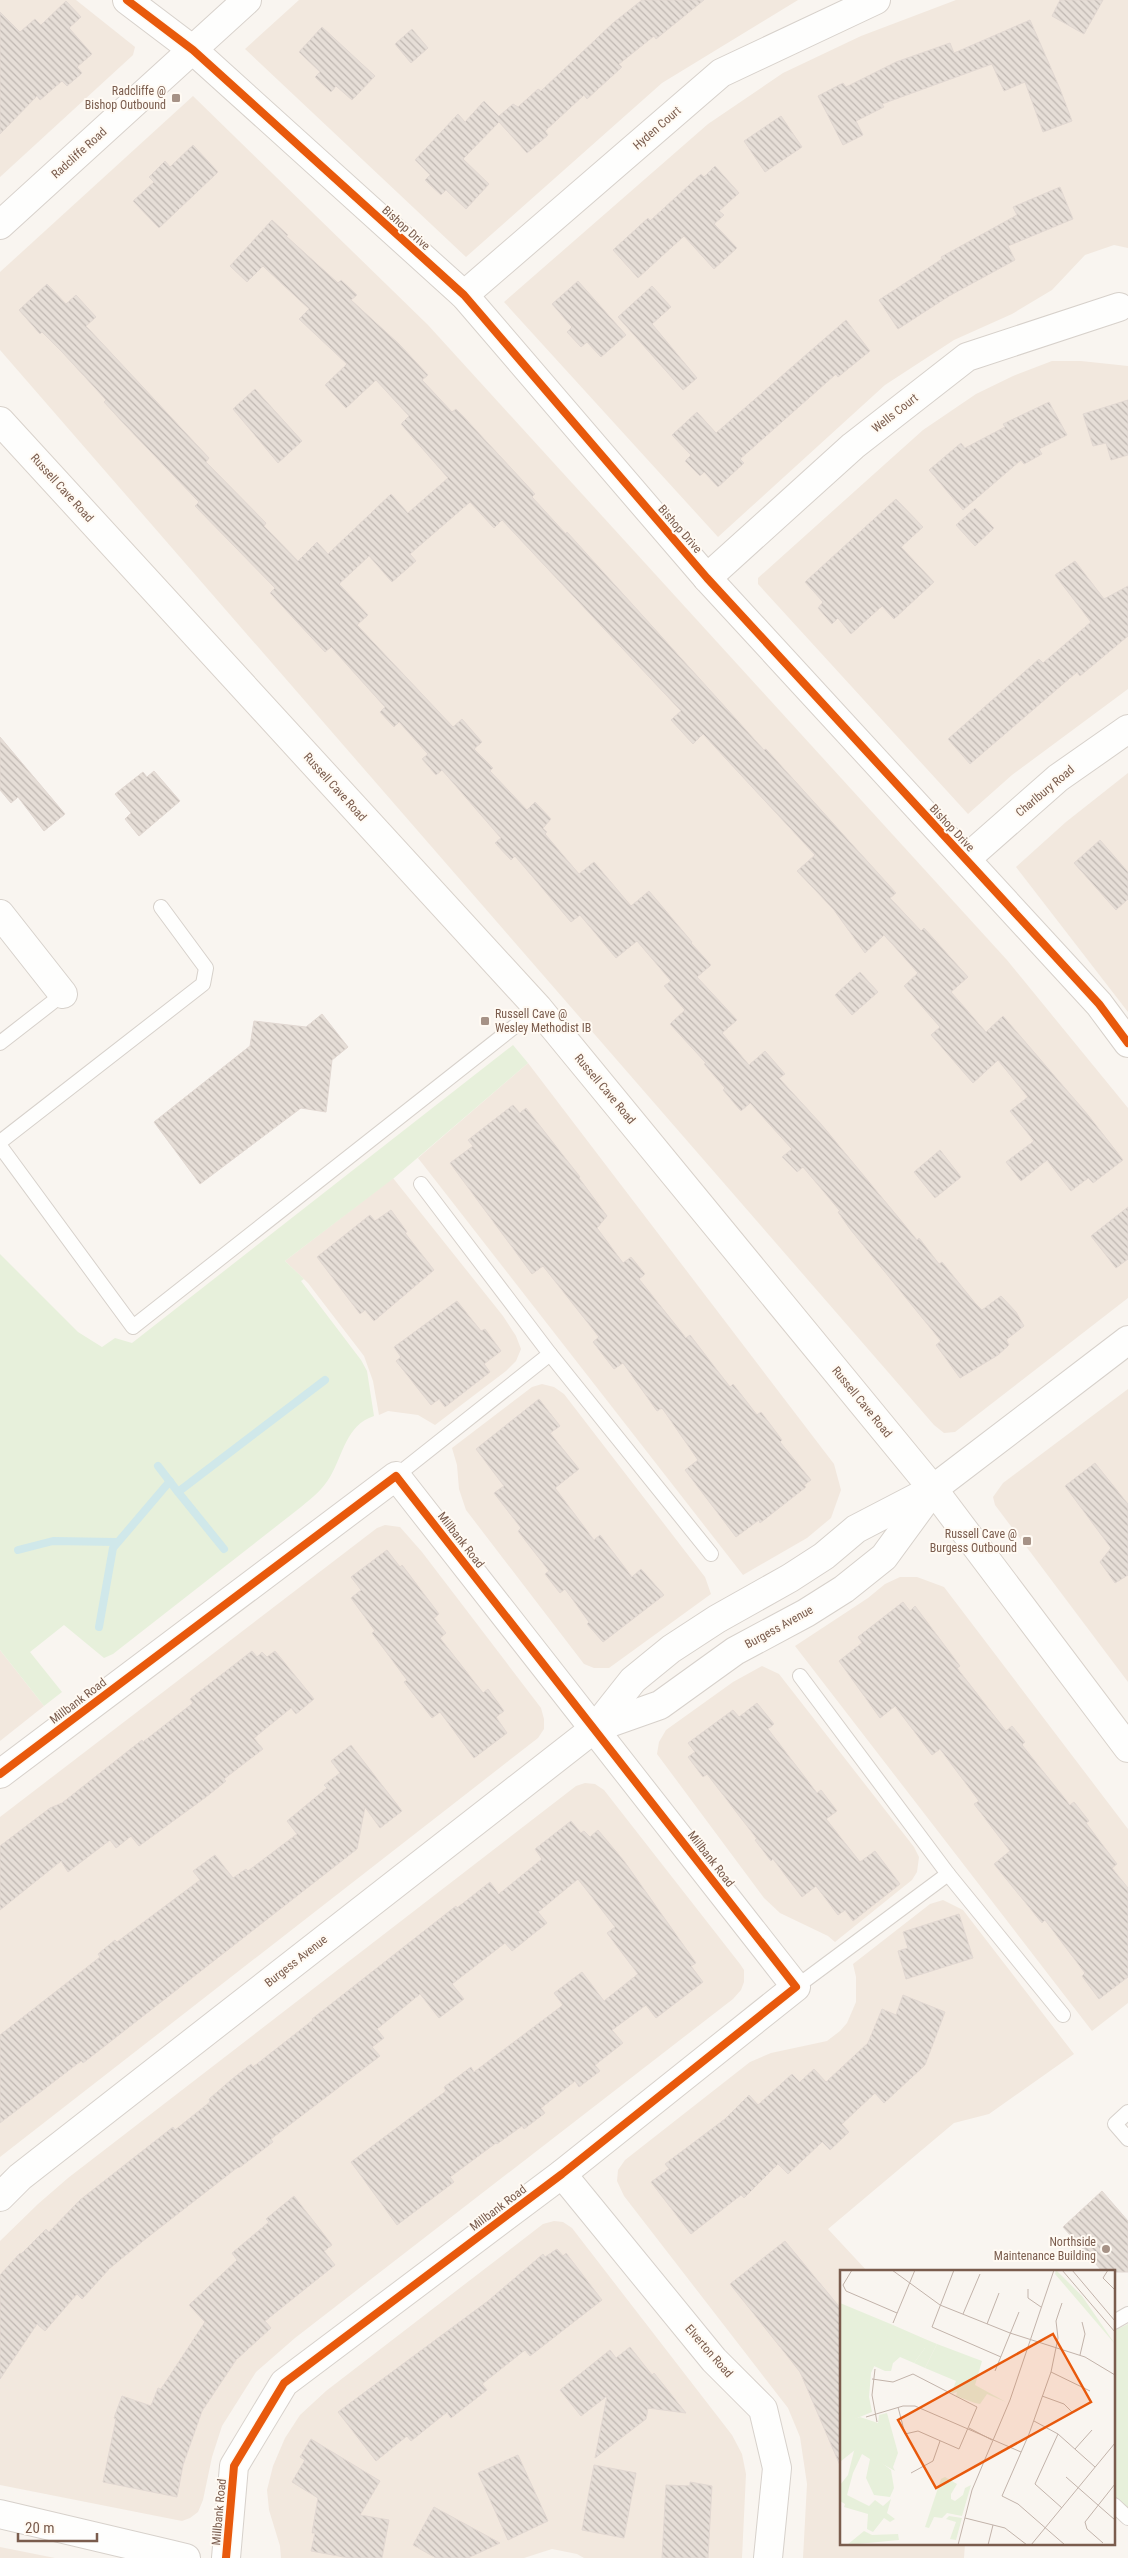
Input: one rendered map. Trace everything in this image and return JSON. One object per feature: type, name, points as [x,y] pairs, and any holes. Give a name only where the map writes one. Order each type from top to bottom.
[{"type":"street","name":"Bishop Drive","points":[[127,0],[193,50],[464,295],[707,578],[1099,1004],[1128,1043]]},
{"type":"street","name":"Radcliffe Road","points":[[0,225],[247,0]]},
{"type":"street","name":"Hyden Court","points":[[464,295],[722,73],[876,0]]},
{"type":"street","name":"Wells Court","points":[[707,578],[853,446],[967,357],[1119,307]]},
{"type":"street","name":"Russell Cave Road","points":[[0,421],[538,1008],[933,1489],[1128,1748]]},
{"type":"street","name":"Charlbury Road","points":[[966,860],[1058,778],[1128,729]]},
{"type":"street","points":[[0,914],[63,994]]},
{"type":"street","name":"Burgess Avenue","points":[[0,2197],[28,2170],[595,1728],[633,1680],[671,1649],[824,1556],[856,1529],[933,1489],[1128,1340]]},
{"type":"street","name":"Millbank Road","points":[[0,1774],[396,1476],[796,1987],[562,2174],[284,2383],[234,2466],[226,2558]]},
{"type":"street","name":"Burgess Avenue","points":[[595,1728],[660,1705],[735,1651],[806,1613],[844,1589],[884,1557],[933,1489]]},
{"type":"street","name":"Elverton Road","points":[[562,2174],[714,2360],[763,2409],[777,2468],[768,2558]]},
{"type":"street","points":[[0,2514],[186,2558]]},
{"type":"lane","points":[[0,1142],[203,984],[206,968],[161,907]]},
{"type":"lane","points":[[0,1043],[63,994]]},
{"type":"lane","points":[[0,1146],[133,1327],[538,1008]]},
{"type":"lane","points":[[421,1184],[550,1354],[711,1554]]},
{"type":"lane","points":[[396,1476],[550,1354]]},
{"type":"lane","points":[[800,1676],[948,1874],[1063,2015]]},
{"type":"lane","points":[[796,1987],[948,1874]]},
{"type":"lane","points":[[1128,2112],[1115,2124],[1128,2139]]},
{"type":"lane","points":[[1116,2321],[1128,2314]]},
{"type":"lane","points":[[1116,2508],[1128,2518]]},
{"type":"shaded area","points":[[0,0],[76,0],[135,47],[133,55],[0,177]]},
{"type":"shaded area","points":[[299,0],[798,0],[662,83],[466,257],[245,49]]},
{"type":"shaded area","points":[[956,0],[1128,0],[1128,248],[1114,245],[1085,255],[1052,290],[1012,314],[954,340],[885,385],[718,537],[504,302],[708,124],[783,73],[861,36]]},
{"type":"shaded area","points":[[193,96],[428,325],[1007,960],[1128,1108],[1128,1298],[955,1432],[944,1433],[934,1425],[0,350],[0,272]]},
{"type":"shaded area","points":[[1052,361],[1081,361],[1128,366],[1128,689],[1012,775],[968,814],[758,584],[758,578],[923,430],[976,394],[1013,376]]},
{"type":"shaded area","points":[[1128,773],[1128,1012],[1016,867],[1066,822]]},
{"type":"shaded area","points":[[528,1063],[834,1464],[841,1490],[831,1518],[807,1538],[743,1575],[418,1158]]},
{"type":"shaded area","points":[[393,1178],[503,1316],[516,1336],[521,1349],[516,1361],[506,1371],[435,1425],[418,1415],[388,1411],[379,1415],[373,1381],[364,1356],[308,1283],[285,1261]]},
{"type":"shaded area","points":[[542,1384],[554,1387],[564,1394],[705,1577],[711,1594],[609,1668],[594,1668],[584,1664],[466,1510],[459,1489],[457,1465],[452,1448],[532,1387]]},
{"type":"shaded area","points":[[1128,1389],[1128,1682],[995,1505],[993,1497],[1003,1483]]},
{"type":"shaded area","points":[[385,1525],[400,1527],[422,1552],[541,1708],[544,1729],[538,1738],[0,2157],[0,1817],[377,1528]]},
{"type":"shaded area","points":[[900,1577],[917,1577],[944,1587],[1128,1829],[1128,2003],[1092,2031],[795,1646],[868,1598],[885,1584]]},
{"type":"shaded area","points":[[0,1650],[44,1706],[0,1741]]},
{"type":"shaded area","points":[[762,1666],[779,1674],[914,1847],[919,1857],[917,1872],[912,1880],[835,1942],[828,1936],[780,1913],[764,1898],[657,1754],[659,1742],[666,1730],[733,1682]]},
{"type":"shaded area","points":[[585,1783],[595,1784],[604,1790],[740,1964],[744,1970],[744,1982],[741,1990],[733,1999],[295,2338],[256,2372],[222,2426],[212,2457],[203,2500],[198,2512],[190,2518],[182,2521],[0,2485],[0,2241],[68,2178],[576,1786]]},
{"type":"shaded area","points":[[943,1900],[963,1910],[1074,2054],[989,2114],[954,2123],[828,2229],[866,2270],[840,2270],[840,2546],[965,2546],[964,2558],[803,2558],[807,2484],[800,2437],[788,2408],[624,2196],[617,2181],[618,2170],[625,2160],[750,2062],[771,2053],[827,2041],[840,2031],[847,2023],[856,2002],[856,1977],[853,1964],[930,1904]]},
{"type":"shaded area","points":[[554,2221],[563,2222],[572,2228],[732,2435],[742,2454],[746,2474],[742,2558],[584,2558],[577,2554],[552,2549],[524,2558],[281,2558],[280,2546],[269,2510],[267,2490],[273,2466],[285,2438],[300,2415],[326,2391],[543,2224]]},
{"type":"shaded area","points":[[0,2547],[55,2558],[0,2558]]},
{"type":"green space","points":[[513,1045],[528,1063],[394,1178],[285,1261],[304,1279],[301,1281],[361,1360],[367,1371],[374,1416],[365,1420],[351,1433],[330,1477],[313,1497],[113,1654],[104,1658],[64,1625],[30,1652],[62,1692],[44,1706],[0,1650],[0,1254],[78,1332],[102,1347],[115,1338],[132,1343]]},
{"type":"green space","points":[[1128,2324],[1128,2514],[1116,2502],[1116,2330]]},
{"type":"building","points":[[642,0],[704,0],[656,39],[654,36],[619,64],[622,67],[587,99],[584,95],[545,131],[548,135],[527,153],[499,122],[463,159],[489,184],[466,209],[446,190],[441,195],[425,180],[430,175],[415,160],[458,114],[465,122],[484,101],[499,116],[513,104],[518,107],[538,89],[541,91],[613,23]]},
{"type":"building","points":[[1060,0],[1103,0],[1084,34],[1052,16]]},
{"type":"building","points":[[66,1],[81,17],[69,28],[92,54],[77,67],[82,73],[67,86],[62,81],[40,100],[37,96],[0,134],[0,12],[20,32],[35,19],[41,25]]},
{"type":"building","points":[[1030,20],[1072,121],[1043,132],[1025,82],[1004,91],[992,64],[882,104],[884,107],[856,121],[863,135],[843,145],[818,96],[843,83],[846,87],[896,62],[950,43],[954,53]]},
{"type":"building","points":[[322,27],[375,76],[352,100],[336,86],[331,92],[315,77],[320,72],[299,52]]},
{"type":"building","points":[[412,29],[428,48],[411,63],[395,44]]},
{"type":"building","points":[[781,116],[802,147],[765,172],[744,141]]},
{"type":"building","points":[[193,145],[218,172],[159,228],[133,201],[154,182],[149,177],[165,161],[170,167]]},
{"type":"building","points":[[715,166],[739,193],[719,211],[724,215],[714,224],[737,248],[714,269],[684,236],[638,278],[613,250],[648,218],[650,221],[701,174],[704,177]]},
{"type":"building","points":[[1060,187],[1073,219],[1008,246],[1015,260],[949,296],[898,329],[879,300],[942,259],[941,257],[1017,215],[1013,207]]},
{"type":"building","points":[[272,220],[288,235],[286,236],[338,283],[341,280],[357,295],[351,300],[399,344],[428,375],[422,380],[452,412],[456,409],[462,415],[535,494],[532,497],[566,534],[567,532],[896,893],[890,898],[921,931],[924,928],[968,977],[951,992],[986,1032],[1003,1016],[1088,1115],[1123,1160],[1093,1183],[1088,1178],[1071,1191],[1047,1160],[1021,1181],[1006,1162],[1034,1141],[1010,1111],[1028,1097],[998,1060],[973,1083],[931,1035],[940,1027],[904,986],[918,973],[884,935],[865,953],[834,910],[797,871],[815,855],[703,734],[693,744],[671,720],[681,711],[502,520],[494,528],[470,502],[410,554],[416,561],[392,582],[369,556],[339,584],[368,615],[357,625],[453,727],[462,719],[482,742],[474,749],[493,768],[490,771],[527,810],[535,802],[551,819],[543,828],[547,832],[545,834],[579,874],[594,862],[631,906],[649,891],[711,965],[697,977],[737,1020],[722,1033],[749,1065],[765,1051],[785,1074],[779,1078],[821,1124],[917,1240],[919,1238],[939,1264],[942,1262],[982,1310],[1001,1296],[1016,1312],[1024,1326],[1006,1340],[1009,1345],[998,1355],[960,1378],[936,1345],[941,1341],[850,1229],[838,1212],[840,1211],[803,1167],[797,1172],[782,1157],[792,1149],[750,1103],[741,1111],[723,1090],[725,1088],[704,1064],[706,1063],[670,1024],[685,1010],[664,986],[671,981],[637,941],[616,958],[580,915],[571,922],[515,856],[511,860],[495,843],[501,838],[442,770],[436,775],[422,759],[428,754],[399,722],[394,727],[380,712],[385,707],[331,647],[325,652],[270,593],[275,588],[195,506],[199,502],[104,402],[106,400],[63,353],[42,332],[40,334],[19,310],[47,284],[66,304],[76,295],[96,317],[86,326],[209,458],[206,462],[266,523],[264,526],[298,561],[317,542],[328,554],[391,494],[408,513],[448,478],[401,424],[409,416],[376,380],[346,408],[325,385],[347,364],[299,319],[309,309],[263,266],[247,282],[230,266]]},
{"type":"building","points":[[578,281],[626,335],[601,357],[587,342],[581,347],[567,332],[572,327],[552,304]]},
{"type":"building","points":[[652,286],[671,307],[652,324],[697,378],[683,390],[618,317]]},
{"type":"building","points":[[846,320],[870,351],[838,377],[836,374],[740,459],[744,463],[718,487],[704,472],[700,476],[685,461],[691,455],[672,435],[697,412],[716,433]]},
{"type":"building","points":[[255,389],[302,441],[278,463],[233,409]]},
{"type":"building","points":[[1128,400],[1128,455],[1111,460],[1106,443],[1093,446],[1083,414]]},
{"type":"building","points":[[1049,402],[1067,435],[1039,449],[1042,454],[1024,464],[1021,460],[963,510],[929,470],[961,443],[965,448],[1005,427],[1003,424]]},
{"type":"building","points":[[896,499],[923,527],[901,547],[934,582],[894,619],[882,606],[851,634],[838,618],[832,624],[818,608],[823,602],[805,582]]},
{"type":"building","points":[[975,508],[994,528],[975,546],[956,525]]},
{"type":"building","points":[[1075,561],[1104,599],[1128,586],[1128,636],[1080,676],[1077,672],[970,764],[948,739],[1039,659],[1043,663],[1091,622],[1055,575]]},
{"type":"building","points":[[0,737],[65,814],[44,831],[18,797],[11,803],[0,790]]},
{"type":"building","points":[[154,771],[180,801],[139,836],[125,819],[131,813],[115,794],[143,772],[147,777]]},
{"type":"building","points":[[1100,840],[1128,872],[1128,899],[1116,910],[1074,863]]},
{"type":"building","points":[[860,972],[878,992],[852,1015],[835,995]]},
{"type":"building","points":[[322,1014],[348,1047],[332,1060],[326,1112],[301,1108],[200,1184],[154,1122],[250,1046],[254,1021],[306,1027]]},
{"type":"building","points":[[513,1105],[520,1113],[526,1108],[580,1177],[607,1216],[597,1228],[623,1263],[631,1257],[645,1274],[639,1279],[686,1338],[690,1335],[730,1387],[733,1384],[757,1415],[761,1412],[782,1440],[780,1442],[811,1480],[804,1485],[806,1487],[760,1523],[759,1520],[736,1537],[685,1470],[698,1460],[662,1408],[657,1411],[623,1363],[614,1369],[593,1342],[599,1337],[543,1266],[532,1274],[450,1163],[473,1146],[468,1140]]},
{"type":"building","points":[[940,1150],[961,1177],[935,1198],[914,1172]]},
{"type":"building","points":[[1128,1207],[1128,1259],[1116,1268],[1091,1236]]},
{"type":"building","points":[[391,1210],[407,1232],[405,1233],[434,1270],[374,1321],[365,1310],[360,1314],[317,1257],[370,1215],[375,1221]]},
{"type":"building","points":[[457,1301],[481,1331],[485,1329],[501,1351],[484,1364],[490,1372],[445,1407],[439,1399],[431,1405],[396,1361],[401,1357],[394,1347]]},
{"type":"building","points":[[539,1399],[560,1426],[550,1433],[579,1469],[555,1488],[594,1540],[600,1535],[632,1577],[641,1569],[664,1595],[603,1642],[587,1624],[589,1622],[565,1589],[560,1593],[545,1574],[549,1571],[518,1531],[521,1528],[494,1493],[504,1486],[476,1449]]},
{"type":"building","points":[[1095,1463],[1128,1504],[1128,1575],[1115,1583],[1100,1562],[1111,1548],[1065,1486]]},
{"type":"building","points":[[387,1550],[400,1567],[402,1565],[439,1614],[434,1618],[446,1633],[440,1638],[483,1693],[488,1689],[504,1711],[496,1717],[507,1733],[474,1758],[440,1712],[432,1718],[404,1682],[407,1680],[372,1633],[375,1631],[351,1598],[361,1590],[351,1577]]},
{"type":"building","points":[[903,1602],[910,1611],[915,1606],[960,1666],[957,1668],[1006,1731],[1012,1726],[1025,1742],[1022,1745],[1070,1805],[1074,1802],[1089,1821],[1086,1823],[1117,1864],[1112,1868],[1128,1888],[1128,1977],[1099,1999],[1082,1976],[1085,1973],[1045,1920],[1042,1923],[994,1864],[1010,1851],[974,1804],[979,1801],[940,1749],[932,1755],[895,1706],[880,1718],[839,1661],[862,1643],[858,1637]]},
{"type":"building","points":[[252,1651],[257,1657],[262,1652],[267,1657],[275,1651],[314,1699],[296,1714],[291,1708],[254,1738],[263,1749],[224,1779],[226,1781],[206,1797],[139,1846],[131,1836],[116,1848],[110,1840],[68,1872],[61,1861],[0,1910],[0,1846],[50,1808],[62,1803],[142,1740],[143,1742],[193,1703],[190,1699]]},
{"type":"building","points":[[757,1703],[774,1724],[768,1729],[817,1793],[821,1790],[837,1811],[826,1819],[860,1862],[875,1851],[900,1884],[853,1921],[845,1910],[838,1915],[816,1886],[802,1897],[773,1859],[771,1861],[755,1840],[757,1839],[707,1774],[703,1777],[688,1757],[695,1752],[688,1743],[733,1710],[739,1717]]},
{"type":"building","points":[[351,1745],[402,1811],[380,1828],[365,1807],[357,1849],[83,2063],[81,2061],[0,2123],[0,2035],[100,1957],[98,1954],[115,1940],[117,1942],[200,1880],[193,1871],[215,1855],[233,1878],[246,1869],[248,1871],[297,1834],[287,1821],[327,1788],[324,1785],[340,1773],[331,1761]]},
{"type":"building","points":[[571,1821],[581,1833],[584,1831],[590,1837],[598,1830],[624,1861],[696,1963],[691,1966],[703,1982],[656,2018],[646,2005],[612,2030],[623,2043],[595,2065],[600,2071],[579,2087],[575,2081],[541,2108],[545,2113],[524,2129],[522,2126],[496,2143],[450,2177],[454,2182],[397,2225],[351,2162],[446,2091],[444,2087],[471,2067],[474,2072],[563,2005],[554,1993],[582,1972],[604,2001],[638,1974],[607,1933],[615,1927],[578,1879],[538,1912],[547,1923],[512,1951],[505,1943],[452,1984],[464,1999],[439,2018],[420,1994],[377,2029],[384,2038],[372,2047],[380,2056],[271,2139],[273,2142],[148,2237],[110,2268],[82,2299],[77,2294],[45,2331],[37,2324],[0,2379],[0,2275],[20,2253],[46,2229],[49,2232],[80,2200],[173,2127],[175,2130],[210,2102],[209,2099],[251,2064],[253,2067],[456,1906],[457,1908],[490,1882],[499,1894],[542,1859],[535,1849]]},
{"type":"building","points":[[959,1914],[973,1958],[906,1979],[898,1951],[908,1948],[903,1932]]},
{"type":"building","points":[[903,1995],[945,2012],[925,2065],[884,2103],[875,2093],[842,2124],[849,2132],[830,2150],[822,2142],[788,2174],[778,2164],[744,2198],[741,2195],[691,2234],[651,2182],[669,2169],[665,2164],[725,2119],[749,2095],[758,2105],[792,2074],[800,2082],[814,2069],[826,2082],[868,2043],[882,2009],[896,2015]]},
{"type":"building","name":"Northside Maintenance Building","points":[[1102,2191],[1128,2221],[1128,2272],[1101,2270],[1063,2227]]},
{"type":"building","points":[[294,2196],[332,2245],[324,2251],[335,2265],[265,2321],[271,2328],[236,2360],[202,2411],[183,2465],[177,2497],[103,2482],[116,2419],[114,2418],[122,2396],[151,2406],[158,2388],[161,2389],[205,2322],[189,2305],[237,2260],[232,2253],[269,2222],[266,2219]]},
{"type":"building","points":[[785,2241],[840,2308],[840,2465],[800,2372],[730,2284]]},
{"type":"building","points":[[557,2249],[563,2256],[566,2253],[602,2300],[530,2356],[525,2350],[482,2384],[487,2390],[451,2418],[447,2412],[411,2441],[407,2436],[376,2461],[338,2412],[488,2301],[543,2254],[545,2257]]},
{"type":"building","points":[[630,2347],[686,2413],[648,2408],[646,2419],[595,2458],[607,2396],[581,2416],[560,2390],[610,2350],[616,2358]]},
{"type":"building","points":[[311,2439],[380,2481],[360,2515],[389,2520],[382,2558],[349,2558],[311,2551],[315,2533],[312,2533],[318,2498],[292,2482],[305,2460],[300,2457]]},
{"type":"building","points":[[518,2455],[548,2521],[508,2540],[478,2473]]},
{"type":"building","points":[[594,2465],[636,2473],[624,2538],[582,2530]]},
{"type":"building","points":[[690,2482],[712,2486],[708,2558],[662,2558],[666,2485],[690,2486]]},
{"type":"building","points":[[434,2507],[500,2543],[468,2558],[436,2558],[413,2545]]},
{"type":"waterway","points":[[158,1466],[178,1492],[325,1380]]},
{"type":"waterway","points":[[99,1627],[113,1548],[170,1481]]},
{"type":"waterway","points":[[178,1492],[224,1549]]},
{"type":"waterway","points":[[18,1550],[53,1541],[117,1542]]},
{"type":"cycle path","points":[[127,0],[193,50],[464,295],[707,578],[1099,1004],[1128,1043]]},
{"type":"cycle path","points":[[0,1774],[396,1476],[796,1987],[562,2174],[284,2383],[234,2466],[226,2558]]},
{"type":"place","name":"Radcliffe @ Bishop Outbound","points":[[176,98]]},
{"type":"place","name":"Russell Cave @ Wesley Methodist IB","points":[[485,1021]]},
{"type":"place","name":"Russell Cave @ Burgess Outbound","points":[[1027,1541]]},
{"type":"place","name":"Northside Maintenance Building","points":[[1106,2249]]}]
